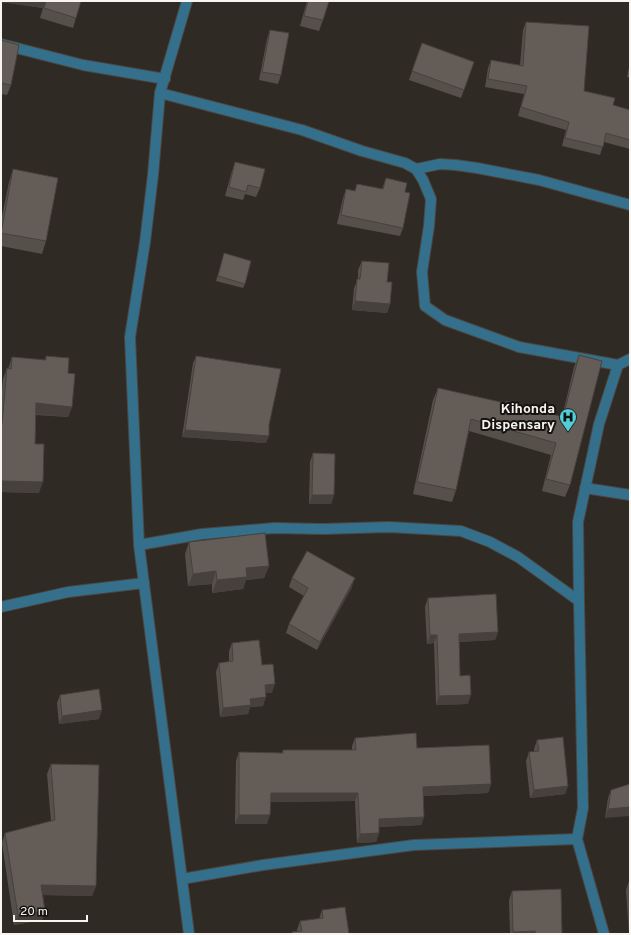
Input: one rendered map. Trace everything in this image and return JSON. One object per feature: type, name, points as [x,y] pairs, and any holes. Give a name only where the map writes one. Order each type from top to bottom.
[{"type":"street","points":[[187,1],[160,93],[153,175],[145,242],[130,337],[139,545],[189,934]]},
{"type":"street","points":[[1,44],[82,65],[165,79]]},
{"type":"street","points":[[160,93],[302,130],[362,151],[405,163],[416,169],[423,180],[431,199],[429,226],[422,272],[425,306],[445,320],[518,347],[618,365],[630,359]]},
{"type":"street","points":[[416,169],[440,164],[477,168],[539,180],[630,205]]},
{"type":"street","points":[[604,934],[577,840],[582,808],[578,522],[599,424],[618,365]]},
{"type":"street","points":[[585,488],[630,495]]},
{"type":"street","points":[[139,545],[202,534],[274,528],[323,529],[389,527],[461,531],[490,542],[518,557],[579,601]]},
{"type":"street","points":[[1,607],[68,592],[144,583]]},
{"type":"street","points":[[182,879],[263,865],[414,845],[577,840]]},
{"type":"building","points":[[46,1],[81,1],[76,18],[44,8]]},
{"type":"building","points":[[308,1],[329,1],[323,20],[304,16]]},
{"type":"building","points":[[526,22],[589,26],[584,91],[615,98],[613,105],[630,110],[630,140],[606,133],[603,147],[565,138],[569,122],[521,107],[527,86],[488,79],[491,60],[523,66]]},
{"type":"building","points":[[270,30],[289,33],[281,75],[262,72]]},
{"type":"building","points":[[1,40],[19,45],[11,85],[1,83]]},
{"type":"building","points":[[422,43],[474,62],[464,90],[412,71]]},
{"type":"building","points":[[235,162],[265,169],[260,188],[248,185],[246,192],[229,187]]},
{"type":"building","points":[[13,169],[58,178],[46,241],[1,233]]},
{"type":"building","points":[[386,178],[407,183],[405,192],[410,193],[403,228],[341,215],[346,189],[355,191],[357,184],[383,189]]},
{"type":"building","points":[[224,253],[251,261],[245,284],[218,276]]},
{"type":"building","points":[[362,261],[389,263],[387,282],[392,282],[390,304],[355,301],[357,279],[360,279]]},
{"type":"building","points":[[579,355],[602,361],[570,485],[546,479],[556,443],[471,419],[456,490],[417,482],[438,388],[505,403],[506,401],[563,417]]},
{"type":"building","points":[[46,356],[69,358],[68,373],[75,374],[72,407],[36,403],[35,444],[44,444],[43,482],[1,481],[1,424],[7,368],[11,369],[12,357],[46,360]]},
{"type":"building","points":[[196,356],[281,369],[269,425],[269,436],[185,430]]},
{"type":"building","points":[[313,453],[335,454],[334,495],[312,495]]},
{"type":"building","points":[[265,533],[269,566],[246,568],[247,577],[217,580],[216,571],[193,574],[189,542]]},
{"type":"building","points":[[307,551],[355,578],[320,642],[289,624],[308,588],[292,578]]},
{"type":"building","points":[[496,594],[498,632],[459,634],[460,676],[470,675],[471,695],[439,696],[437,635],[430,635],[428,598]]},
{"type":"building","points":[[259,640],[262,665],[273,664],[275,684],[265,685],[266,697],[250,699],[251,705],[223,708],[219,663],[233,661],[232,643]]},
{"type":"building","points":[[99,689],[102,710],[62,716],[60,695]]},
{"type":"building","points":[[416,733],[417,748],[489,745],[491,784],[423,787],[424,817],[379,819],[379,833],[360,834],[358,793],[271,793],[270,815],[239,815],[239,752],[283,753],[283,750],[356,750],[355,738]]},
{"type":"building","points":[[563,737],[568,786],[534,790],[529,752],[539,751],[537,740]]},
{"type":"building","points":[[51,764],[99,765],[96,886],[41,885],[45,911],[18,915],[5,833],[55,820]]},
{"type":"building","points":[[630,784],[630,807],[608,809],[611,790]]},
{"type":"building","points":[[561,889],[562,934],[536,934],[535,931],[513,932],[512,891]]},
{"type":"building","points":[[345,907],[349,934],[292,934],[292,932],[302,931],[300,921],[323,918],[322,910]]},
{"type":"place","name":"Kihonda Dispensary","points":[[568,432]]}]
